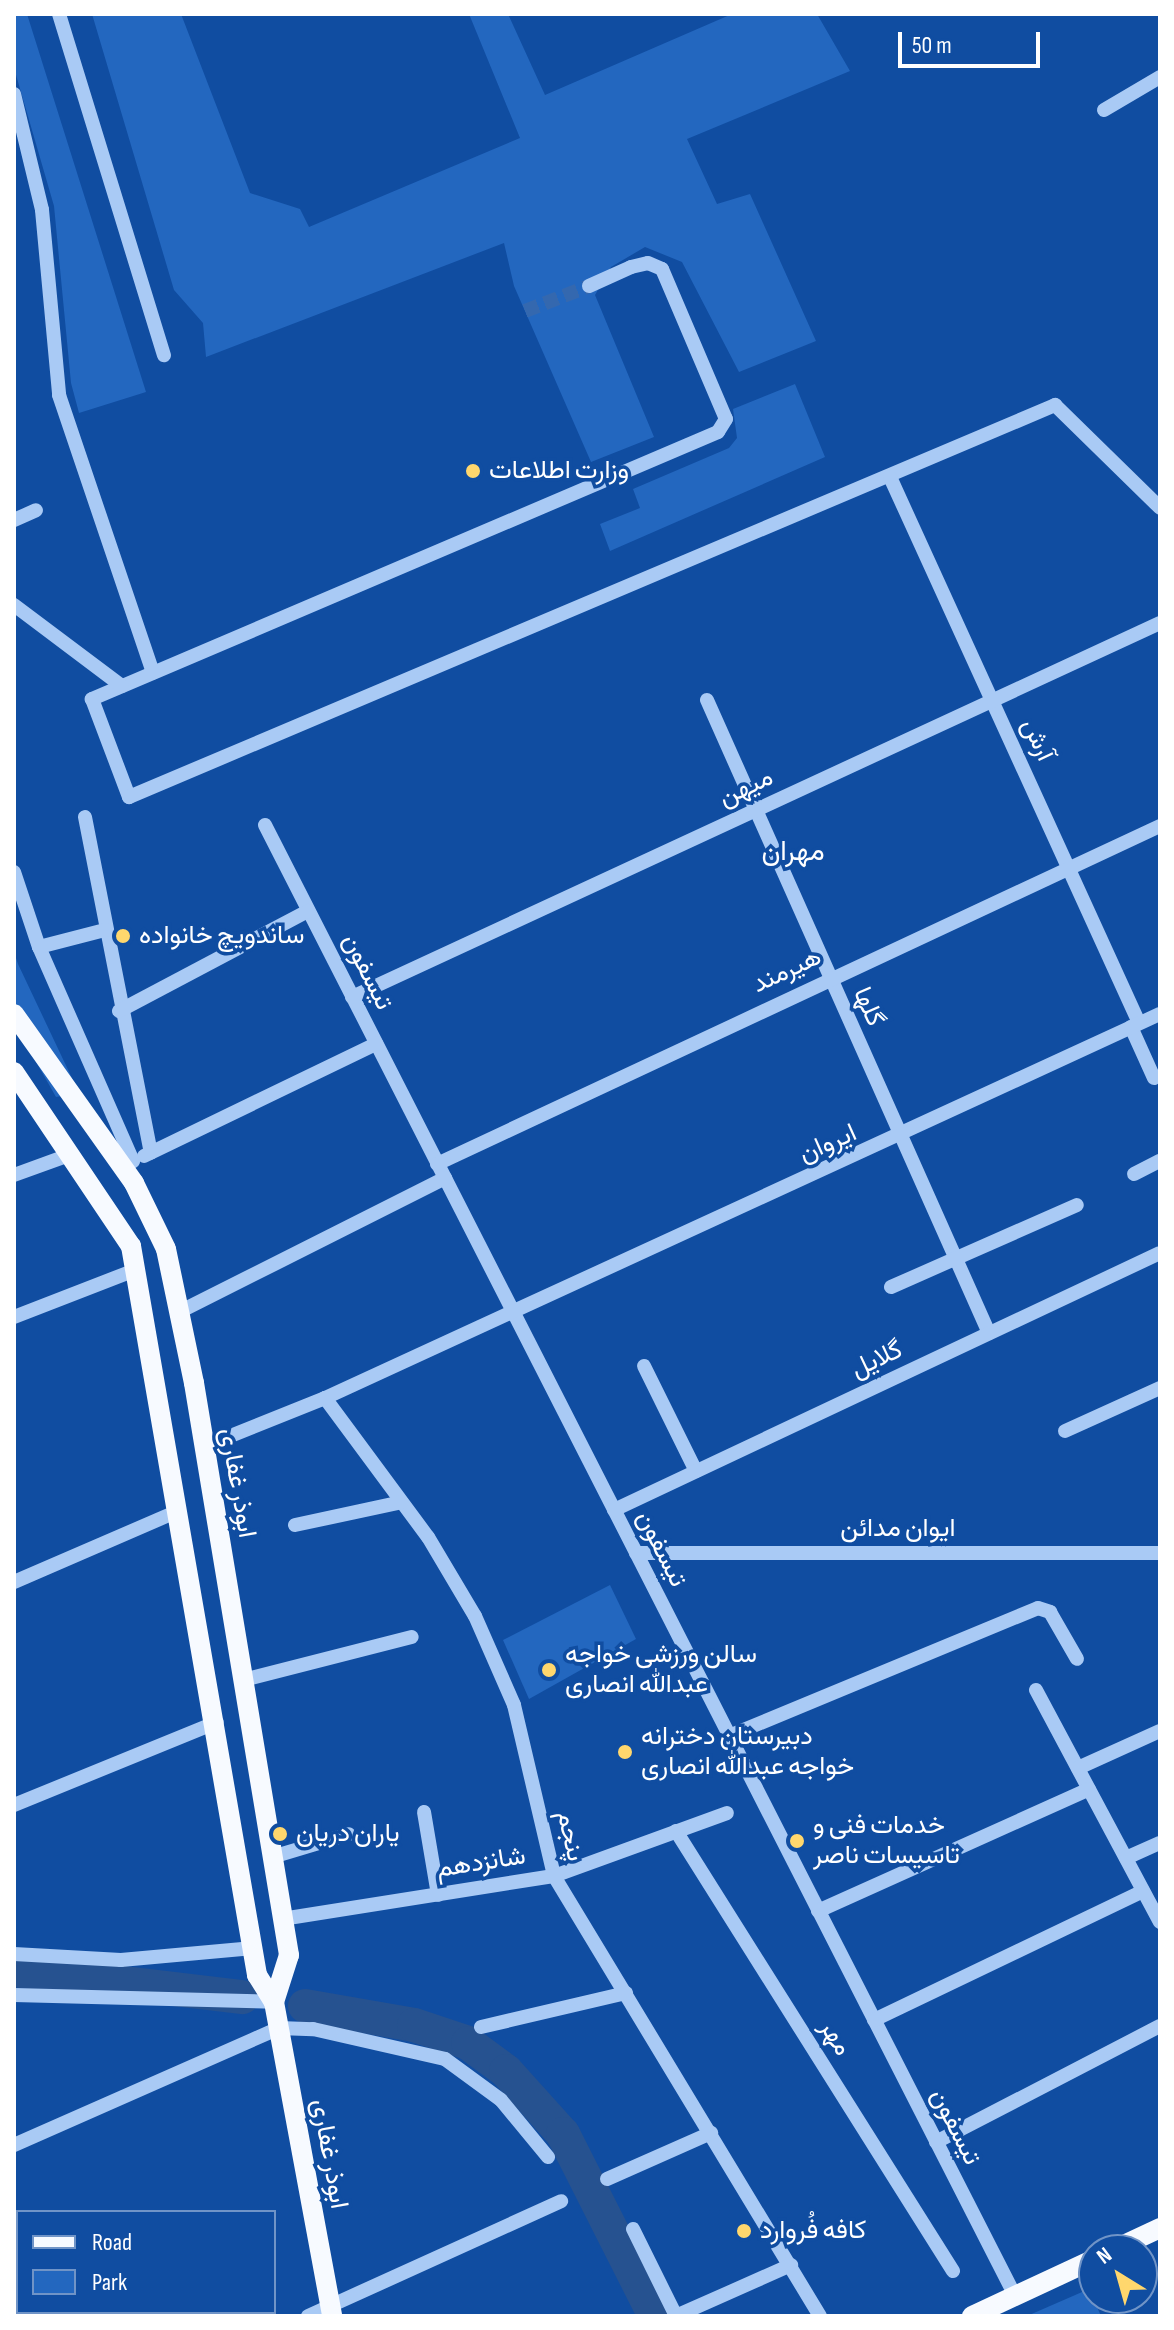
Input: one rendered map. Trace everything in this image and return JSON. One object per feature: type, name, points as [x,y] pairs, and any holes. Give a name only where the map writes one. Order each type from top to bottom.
[{"type":"main road","name":"ابوذر غفاری","points":[[14,1014],[103,1140],[128,1164],[166,1249],[203,1447],[289,1955],[274,2002]]},
{"type":"main road","name":"ابوذر غفاری","points":[[14,1072],[131,1246],[217,1722],[257,1975],[274,2002],[331,2311]]},
{"type":"main road","points":[[69,1155],[103,1140]]},
{"type":"main road","points":[[972,2316],[1078,2266]]},
{"type":"street","points":[[59,14],[164,355]]},
{"type":"street","points":[[1104,110],[1160,77]]},
{"type":"street","points":[[14,94],[42,210],[59,395],[153,673]]},
{"type":"street","points":[[589,286],[631,267],[648,263],[662,269],[726,419],[718,432],[92,699],[129,797],[1055,405],[1160,508]]},
{"type":"street","name":"آرش","points":[[890,477],[1069,869],[1154,1078]]},
{"type":"street","points":[[14,520],[36,510]]},
{"type":"street","points":[[14,605],[122,686]]},
{"type":"street","name":"میهن","points":[[352,997],[1160,623]]},
{"type":"street","name":"گلها","points":[[707,700],[753,811],[989,1333]]},
{"type":"street","points":[[85,817],[119,1011],[151,1153]]},
{"type":"street","name":"تیسفون","points":[[265,825],[1015,2296]]},
{"type":"street","name":"هیرمند","points":[[437,1164],[828,977],[1160,826]]},
{"type":"street","points":[[14,872],[39,947],[128,1164],[376,1044]]},
{"type":"street","points":[[119,1011],[308,911]]},
{"type":"street","points":[[39,947],[105,930]]},
{"type":"street","name":"ایروان","points":[[203,1447],[325,1398],[901,1137],[1160,1014]]},
{"type":"street","points":[[14,1175],[69,1155]]},
{"type":"street","points":[[1134,1174],[1160,1161]]},
{"type":"street","points":[[179,1312],[445,1178]]},
{"type":"street","points":[[891,1287],[1077,1205]]},
{"type":"street","name":"گلایل","points":[[614,1510],[1160,1253]]},
{"type":"street","points":[[14,1317],[135,1270]]},
{"type":"street","points":[[644,1366],[696,1471]]},
{"type":"street","points":[[1065,1431],[1160,1388]]},
{"type":"street","name":"پنجم","points":[[325,1398],[402,1502],[475,1616],[514,1705],[554,1876],[820,2316]]},
{"type":"street","points":[[295,1525],[402,1502]]},
{"type":"street","points":[[14,1582],[178,1511]]},
{"type":"street","name":"ایوان مدائن","points":[[636,1553],[1160,1553]]},
{"type":"street","points":[[729,1736],[1038,1608],[1050,1612],[1077,1659]]},
{"type":"street","points":[[243,1680],[412,1637]]},
{"type":"street","points":[[1036,1690],[1160,1922]]},
{"type":"street","points":[[14,1805],[217,1722]]},
{"type":"street","points":[[1078,1768],[1160,1731]]},
{"type":"street","points":[[818,1911],[1089,1789]]},
{"type":"street","points":[[424,1812],[438,1895]]},
{"type":"street","name":"شانزدهم","points":[[282,1919],[554,1876],[727,1813]]},
{"type":"street","name":"مهر","points":[[676,1831],[953,2271]]},
{"type":"street","points":[[272,1857],[349,1834]]},
{"type":"street","points":[[1126,1858],[1160,1843]]},
{"type":"street","points":[[874,2020],[1143,1891]]},
{"type":"street","points":[[14,1954],[121,1960],[253,1948]]},
{"type":"street","points":[[481,2027],[626,1993]]},
{"type":"street","points":[[19,1999],[274,2002]]},
{"type":"street","points":[[936,2142],[1160,2026]]},
{"type":"street","points":[[14,2145],[279,2028],[313,2029],[445,2059],[501,2100],[548,2157]]},
{"type":"street","points":[[607,2179],[711,2133]]},
{"type":"street","points":[[308,2316],[331,2311],[561,2201]]},
{"type":"street","points":[[633,2229],[681,2315],[791,2265]]},
{"type":"green space","points":[[14,14],[27,14],[146,392],[79,413],[71,383],[54,206],[14,68]]},
{"type":"green space","points":[[92,14],[181,14],[250,193],[300,209],[309,227],[520,138],[469,14],[508,14],[545,95],[732,14],[817,14],[850,71],[687,139],[717,204],[750,194],[816,341],[739,372],[682,262],[645,247],[611,267],[595,295],[654,437],[591,462],[514,286],[504,243],[206,357],[203,323],[174,290]]},
{"type":"green space","points":[[795,384],[825,457],[610,551],[600,524],[640,508],[633,489],[729,448],[737,438],[733,409]]},
{"type":"green space","points":[[14,952],[79,1093],[56,1097],[14,1023]]},
{"type":"green space","name":"سالن ورزشی خواجه عبدالله انصاری","points":[[610,1585],[636,1639],[529,1699],[503,1640]]},
{"type":"green space","points":[[1078,2294],[1078,2314],[1101,2316],[1027,2316]]},
{"type":"waterway","points":[[14,1970],[242,1997]]},
{"type":"waterway","points":[[305,2006],[414,2025],[468,2043],[506,2071],[563,2134],[655,2316]]},
{"type":"tunnel","points":[[525,311],[589,286]]},
{"type":"place","name":"وزارت اطلاعات","points":[[473,471]]},
{"type":"place","name":"ساندویچ خانواده","points":[[123,936]]},
{"type":"place","name":"سالن ورزشی خواجه عبدالله انصاری","points":[[549,1670]]},
{"type":"place","name":"دبیرستان دخترانه خواجه عبدالله انصاری","points":[[625,1752]]},
{"type":"place","name":"یاران دریان","points":[[280,1834]]},
{"type":"place","name":"خدمات فنی و تاسیسات ناصر","points":[[797,1841]]},
{"type":"place","name":"کافه فُروارد","points":[[744,2231]]},
{"type":"district","name":"مهران","points":[[793,852]]}]
